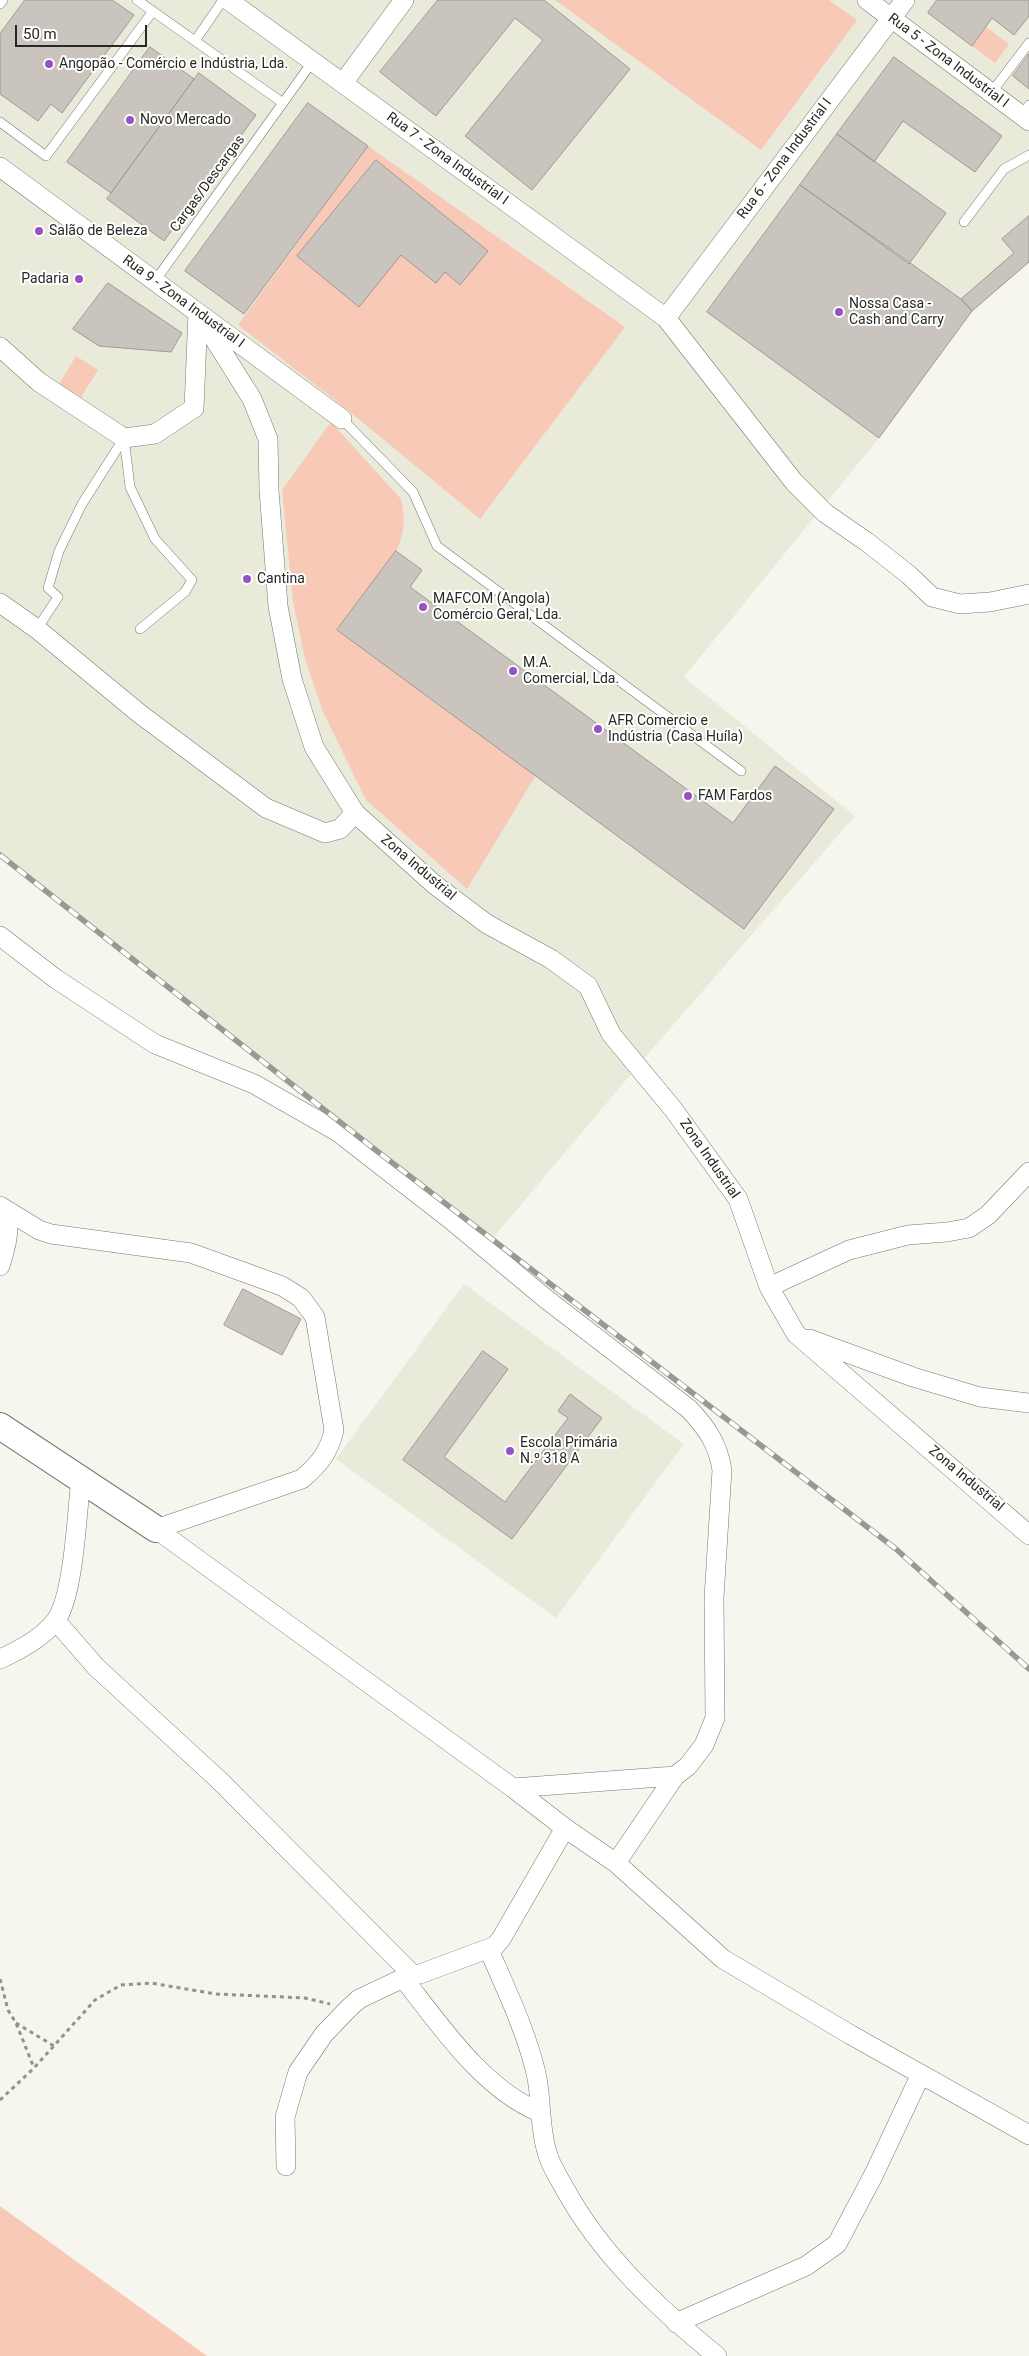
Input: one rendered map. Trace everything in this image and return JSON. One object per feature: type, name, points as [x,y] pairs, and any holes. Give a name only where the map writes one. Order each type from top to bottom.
[{"type":"street","name":"Rua 7 - Zona Industrial I","points":[[228,0],[666,318],[794,482],[825,513],[867,542],[909,575],[932,597],[960,604],[990,602],[1029,594]]},
{"type":"street","points":[[343,83],[404,0]]},
{"type":"street","name":"Rua 5 - Zona Industrial I","points":[[867,0],[992,93],[1026,114]]},
{"type":"street","name":"Rua 6 - Zona Industrial I","points":[[666,318],[904,0]]},
{"type":"street","name":"Rua 9 - Zona Industrial I","points":[[0,167],[342,419]]},
{"type":"street","points":[[0,347],[39,382],[124,438],[155,434],[194,408],[198,313]]},
{"type":"street","name":"Zona Industrial","points":[[198,313],[252,398],[268,439],[278,606],[292,679],[314,747],[355,813],[435,885],[480,919],[551,959],[588,986],[610,1034],[673,1109],[738,1198],[769,1287],[796,1334],[1029,1535]]},
{"type":"street","points":[[0,603],[37,629],[140,714],[266,808],[325,833],[340,829],[355,813]]},
{"type":"street","points":[[0,936],[56,979],[156,1044],[254,1084],[338,1132],[546,1299],[689,1409],[708,1429],[719,1452],[722,1470],[714,1598],[715,1718],[704,1745],[688,1766],[675,1776],[616,1863]]},
{"type":"street","points":[[769,1287],[850,1250],[908,1235],[969,1228],[988,1215],[1029,1172]]},
{"type":"street","points":[[0,1266],[8,1240],[9,1225],[3,1209]]},
{"type":"street","points":[[3,1209],[39,1230],[52,1234],[191,1253],[282,1286],[301,1298],[314,1317],[334,1430],[330,1448],[320,1463],[302,1479],[156,1529]]},
{"type":"street","points":[[796,1334],[912,1377],[980,1397],[1029,1403]]},
{"type":"street","points":[[1,1421],[156,1529],[513,1788],[565,1828],[616,1863],[723,1959],[851,2035],[1029,2135]]},
{"type":"street","points":[[0,1659],[32,1642],[56,1621],[64,1605],[69,1586],[81,1478]]},
{"type":"street","points":[[56,1621],[96,1668],[220,1781],[407,1976],[453,2042],[503,2091],[524,2106],[539,2112]]},
{"type":"street","points":[[513,1788],[675,1776]]},
{"type":"street","points":[[286,2166],[285,2116],[298,2072],[324,2034],[359,1999],[407,1976],[420,1974],[489,1950],[501,1939],[565,1828]]},
{"type":"street","points":[[489,1950],[504,1983],[536,2074],[539,2112],[547,2152],[580,2216],[618,2263],[676,2323],[717,2356]]},
{"type":"street","points":[[676,2323],[806,2266],[837,2244],[874,2174],[921,2074]]},
{"type":"lane","points":[[0,4],[3,0]]},
{"type":"lane","points":[[137,0],[283,103]]},
{"type":"lane","points":[[195,41],[223,0]]},
{"type":"lane","points":[[0,122],[46,156],[153,11]]},
{"type":"lane","points":[[992,93],[1029,43]]},
{"type":"lane","name":"Cargas/Descargas","points":[[155,281],[313,61]]},
{"type":"lane","points":[[964,222],[1004,169],[1029,155]]},
{"type":"lane","points":[[342,419],[413,492],[437,546],[741,771]]},
{"type":"lane","points":[[37,629],[58,597],[48,588],[59,551],[82,504],[124,438]]},
{"type":"lane","points":[[124,438],[130,487],[155,539],[192,580],[185,592],[140,629]]},
{"type":"path","points":[[0,1979],[8,2010],[16,2023],[34,2068]]},
{"type":"path","points":[[0,2100],[34,2068],[95,2000],[120,1985],[136,1982],[216,1994],[305,1998],[349,2008]]},
{"type":"path","points":[[16,2023],[54,2046]]},
{"type":"shaded area","points":[[0,0],[1029,0],[1029,262],[972,311],[879,438],[684,677],[855,816],[648,1054],[492,1239],[0,858]]},
{"type":"shaded area","points":[[555,0],[829,0],[857,20],[761,150]]},
{"type":"shaded area","points":[[986,27],[1009,44],[995,63],[972,46]]},
{"type":"shaded area","points":[[368,146],[625,327],[480,519],[344,407],[238,325]]},
{"type":"shaded area","points":[[76,356],[98,370],[81,397],[59,384]]},
{"type":"shaded area","points":[[331,422],[401,499],[404,519],[403,532],[396,551],[337,630],[536,775],[467,889],[366,800],[323,712],[305,659],[293,601],[282,490]]},
{"type":"shaded area","name":"Escola Primária N.º 318 A","points":[[464,1284],[684,1444],[556,1618],[336,1459]]},
{"type":"shaded area","points":[[0,2206],[207,2356],[0,2356]]},
{"type":"building","name":"Angopão - Comércio e Indústria, Lda.","points":[[25,0],[112,0],[134,15],[62,113],[51,104],[38,121],[0,94],[0,34]]},
{"type":"building","points":[[438,0],[544,0],[630,69],[532,190],[465,136],[543,40],[515,18],[436,116],[380,72]]},
{"type":"building","points":[[937,0],[1029,0],[1029,16],[1014,35],[992,18],[972,46],[928,13]]},
{"type":"building","name":"Novo Mercado","points":[[150,47],[194,79],[111,193],[67,162]]},
{"type":"building","points":[[1029,54],[1029,89],[1013,76]]},
{"type":"building","points":[[894,57],[1002,136],[975,172],[903,121],[874,162],[837,134]]},
{"type":"building","points":[[199,73],[256,115],[164,241],[107,199]]},
{"type":"building","points":[[308,103],[368,146],[244,314],[185,271]]},
{"type":"building","points":[[837,134],[946,213],[909,264],[800,185]]},
{"type":"building","points":[[376,160],[488,251],[460,285],[445,272],[436,283],[401,255],[359,307],[297,256]]},
{"type":"building","name":"Nossa Casa - Cash and Carry","points":[[800,185],[961,299],[972,311],[879,438],[707,312]]},
{"type":"building","points":[[1029,216],[1029,262],[972,311],[961,299],[1014,253],[1002,239]]},
{"type":"building","points":[[108,283],[182,333],[171,352],[99,346],[73,329]]},
{"type":"building","points":[[396,551],[422,570],[410,587],[733,823],[775,766],[834,809],[744,929],[337,630]]},
{"type":"building","points":[[243,1289],[301,1319],[282,1355],[224,1325]]},
{"type":"building","points":[[483,1351],[508,1369],[444,1457],[505,1502],[568,1418],[558,1411],[570,1394],[602,1418],[512,1539],[403,1460]]},
{"type":"railway","points":[[0,855],[373,1148],[896,1549],[1029,1669]]},
{"type":"place","name":"Angopão - Comércio e Indústria, Lda.","points":[[49,64]]},
{"type":"place","name":"Novo Mercado","points":[[130,120]]},
{"type":"place","name":"Salão de Beleza","points":[[39,231]]},
{"type":"place","name":"Padaria","points":[[79,279]]},
{"type":"place","name":"Nossa Casa - Cash and Carry","points":[[839,312]]},
{"type":"place","name":"Cantina","points":[[247,579]]},
{"type":"place","name":"MAFCOM (Angola) Comércio Geral, Lda.","points":[[423,607]]},
{"type":"place","name":"M.A. Comercial, Lda.","points":[[513,671]]},
{"type":"place","name":"AFR Comercio e Indústria (Casa Huíla)","points":[[598,729]]},
{"type":"place","name":"FAM Fardos","points":[[688,796]]},
{"type":"place","name":"Escola Primária N.º 318 A","points":[[510,1451]]}]
